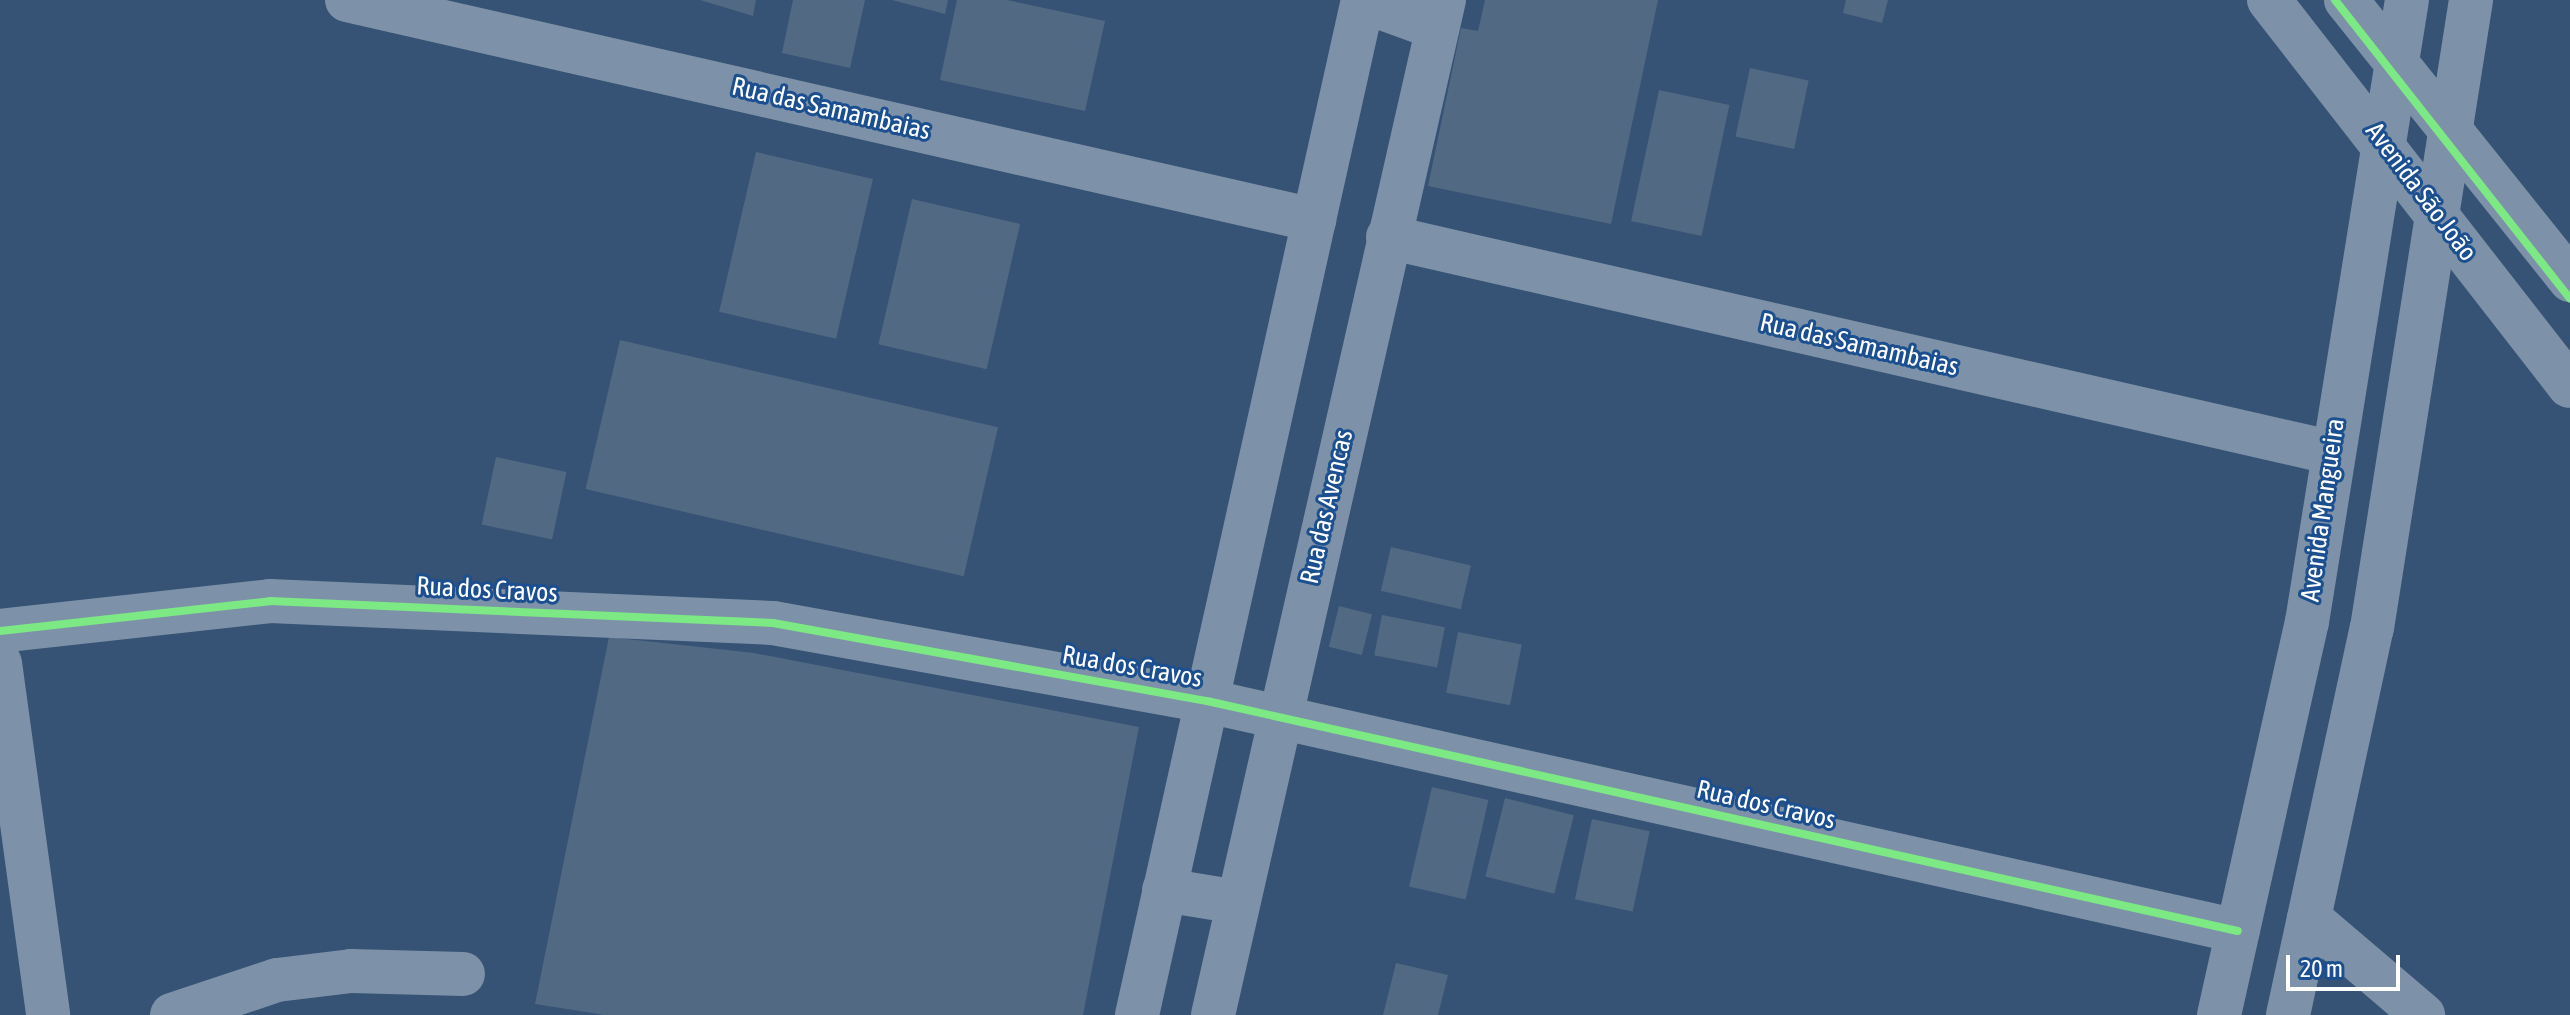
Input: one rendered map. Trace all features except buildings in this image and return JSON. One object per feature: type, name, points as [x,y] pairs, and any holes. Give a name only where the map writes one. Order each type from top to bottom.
[{"type":"street","name":"Rua das Samambaias","points":[[347,0],[407,5],[1314,220]]},
{"type":"street","points":[[1137,1015],[1363,0],[1441,14]]},
{"type":"street","name":"Avenida São João","points":[[2269,0],[2384,142],[2570,386]]},
{"type":"street","points":[[2346,0],[2570,280]]},
{"type":"street","name":"Avenida Mangueira","points":[[2219,1015],[2307,622],[2330,452],[2407,0]]},
{"type":"street","points":[[2288,1015],[2372,628],[2471,0]]},
{"type":"street","name":"Rua das Avencas","points":[[1213,1015],[1441,14]]},
{"type":"street","name":"Rua das Samambaias","points":[[1388,237],[2330,452]]},
{"type":"street","name":"Rua dos Cravos","points":[[0,631],[270,601],[773,623],[1279,716],[2238,931]]},
{"type":"street","points":[[0,663],[48,1015]]},
{"type":"street","points":[[1164,890],[1238,902]]},
{"type":"street","points":[[2309,918],[2423,1015]]},
{"type":"street","points":[[172,1015],[277,980],[351,971],[463,974]]},
{"type":"cycle path","points":[[2335,0],[2570,299]]},
{"type":"cycle path","points":[[0,631],[270,601],[773,623],[1207,701],[2238,931]]}]
